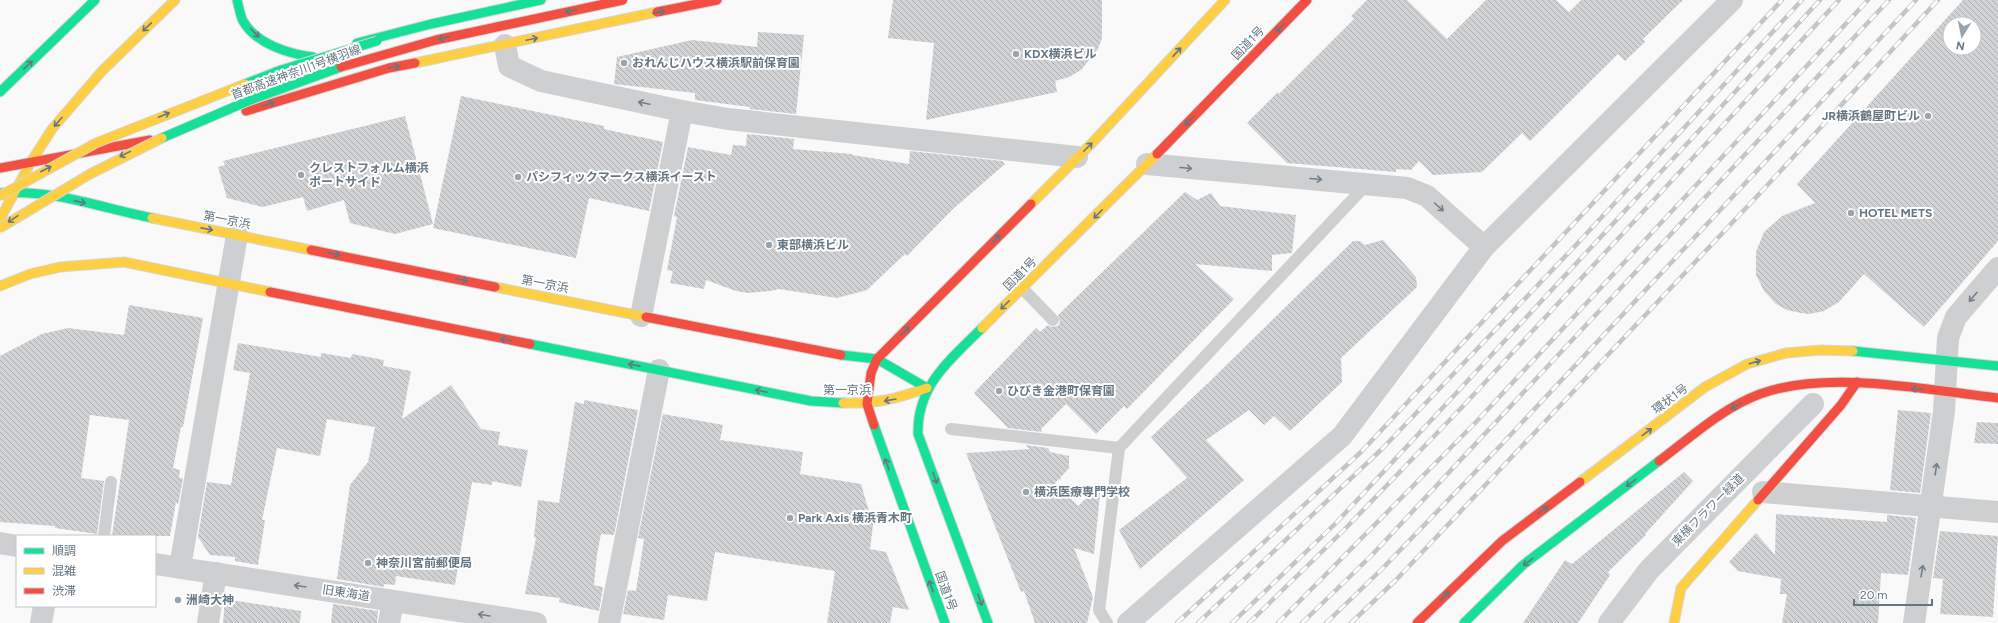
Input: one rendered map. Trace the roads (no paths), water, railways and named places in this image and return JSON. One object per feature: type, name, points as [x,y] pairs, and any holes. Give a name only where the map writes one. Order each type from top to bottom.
[{"type":"main road","points":[[0,92],[95,0]]},
{"type":"main road","points":[[0,219],[31,162],[52,129],[102,71],[176,0]]},
{"type":"main road","points":[[237,0],[244,22],[260,39],[278,49],[297,56],[313,57]]},
{"type":"main road","points":[[242,113],[262,89],[282,73],[298,63],[313,57],[431,24],[541,0]]},
{"type":"main road","name":"首都高速神奈川1号横羽線","points":[[0,196],[39,173],[96,143],[186,106],[281,70],[355,47],[425,28],[554,0]]},
{"type":"main road","name":"首都高速神奈川1号横羽線","points":[[0,228],[48,196],[107,163],[163,136],[296,82],[435,40],[623,0]]},
{"type":"main road","points":[[0,168],[149,140],[389,68],[717,0]]},
{"type":"main road","name":"国道1号","points":[[945,623],[885,460],[867,404],[871,373],[877,359],[1077,157],[1225,0]]},
{"type":"main road","name":"国道1号","points":[[988,623],[918,434],[917,420],[920,405],[927,388],[946,364],[1148,164],[1307,0]]},
{"type":"main road","name":"第一京浜","points":[[0,193],[15,191],[42,193],[237,235],[821,352],[877,359],[927,388]]},
{"type":"main road","name":"第一京浜","points":[[0,286],[48,269],[89,262],[124,262],[811,401],[867,404],[898,398],[927,388]]},
{"type":"main road","name":"環状1号","points":[[1417,623],[1502,541],[1705,387],[1747,364],[1786,353],[1821,350],[1864,351],[1998,366]]},
{"type":"main road","points":[[1674,623],[1681,588],[1763,492],[1841,405],[1857,382]]},
{"type":"main road","points":[[1464,623],[1524,565],[1726,411],[1759,394],[1788,386],[1813,383],[1857,382],[1998,398]]},
{"type":"street","points":[[1128,623],[1342,436],[1484,247],[1732,0]]},
{"type":"street","points":[[505,45],[510,66],[541,81],[682,111],[728,119],[1077,157]]},
{"type":"street","points":[[641,316],[682,111]]},
{"type":"street","points":[[1148,164],[1407,188],[1427,196],[1484,247]]},
{"type":"street","points":[[180,567],[237,235]]},
{"type":"street","points":[[1914,623],[1946,392],[1945,360],[1948,338],[1956,317],[1998,268]]},
{"type":"street","points":[[609,623],[659,370]]},
{"type":"street","name":"東横フラワー緑道","points":[[1609,623],[1649,570],[1813,404]]},
{"type":"street","points":[[1763,492],[1998,512]]},
{"type":"street","points":[[0,544],[16,546]]},
{"type":"street","name":"旧東海道","points":[[156,564],[525,622]]},
{"type":"street","points":[[208,623],[216,573]]},
{"type":"street","points":[[389,623],[393,601]]},
{"type":"street","points":[[41,623],[44,607]]},
{"type":"lane","points":[[1107,623],[1099,610],[1119,448],[1367,184]]},
{"type":"lane","points":[[1022,288],[1053,320]]},
{"type":"lane","points":[[951,429],[1119,448]]},
{"type":"lane","points":[[104,535],[111,482]]},
{"type":"railway","points":[[1177,623],[1362,451],[1782,0]]},
{"type":"railway","points":[[1198,623],[1383,448],[1576,245],[1802,0]]},
{"type":"railway","points":[[1232,623],[1336,523],[1820,0]]},
{"type":"railway","points":[[1249,623],[1344,530],[1465,404],[1839,0]]},
{"type":"railway","points":[[1278,623],[1476,422],[1868,0]]},
{"type":"railway","points":[[1302,623],[1371,556],[1889,0]]},
{"type":"railway","points":[[1326,623],[1382,569],[1502,444],[1916,0]]},
{"type":"railway","points":[[1351,623],[1396,580],[1762,191],[1938,0]]},
{"type":"place","name":"KDX横浜ビル","points":[[1016,54]]},
{"type":"place","name":"おれんじハウス横浜駅前保育園","points":[[624,63]]},
{"type":"place","name":"JR横浜鶴屋町ビル","points":[[1928,116]]},
{"type":"place","name":"クレストフォルム横浜 ポートサイド","points":[[301,175]]},
{"type":"place","name":"パシフィックマークス横浜イースト","points":[[518,177]]},
{"type":"place","name":"HOTEL METS","points":[[1851,213]]},
{"type":"place","name":"東部横浜ビル","points":[[769,245]]},
{"type":"place","name":"ひびき金港町保育園","points":[[999,391]]},
{"type":"place","name":"横浜医療専門学校","points":[[1026,492]]},
{"type":"place","name":"Park Axis 横浜青木町","points":[[790,518]]},
{"type":"place","name":"神奈川宮前郵便局","points":[[368,563]]},
{"type":"place","name":"洲崎大神","points":[[178,600]]}]
